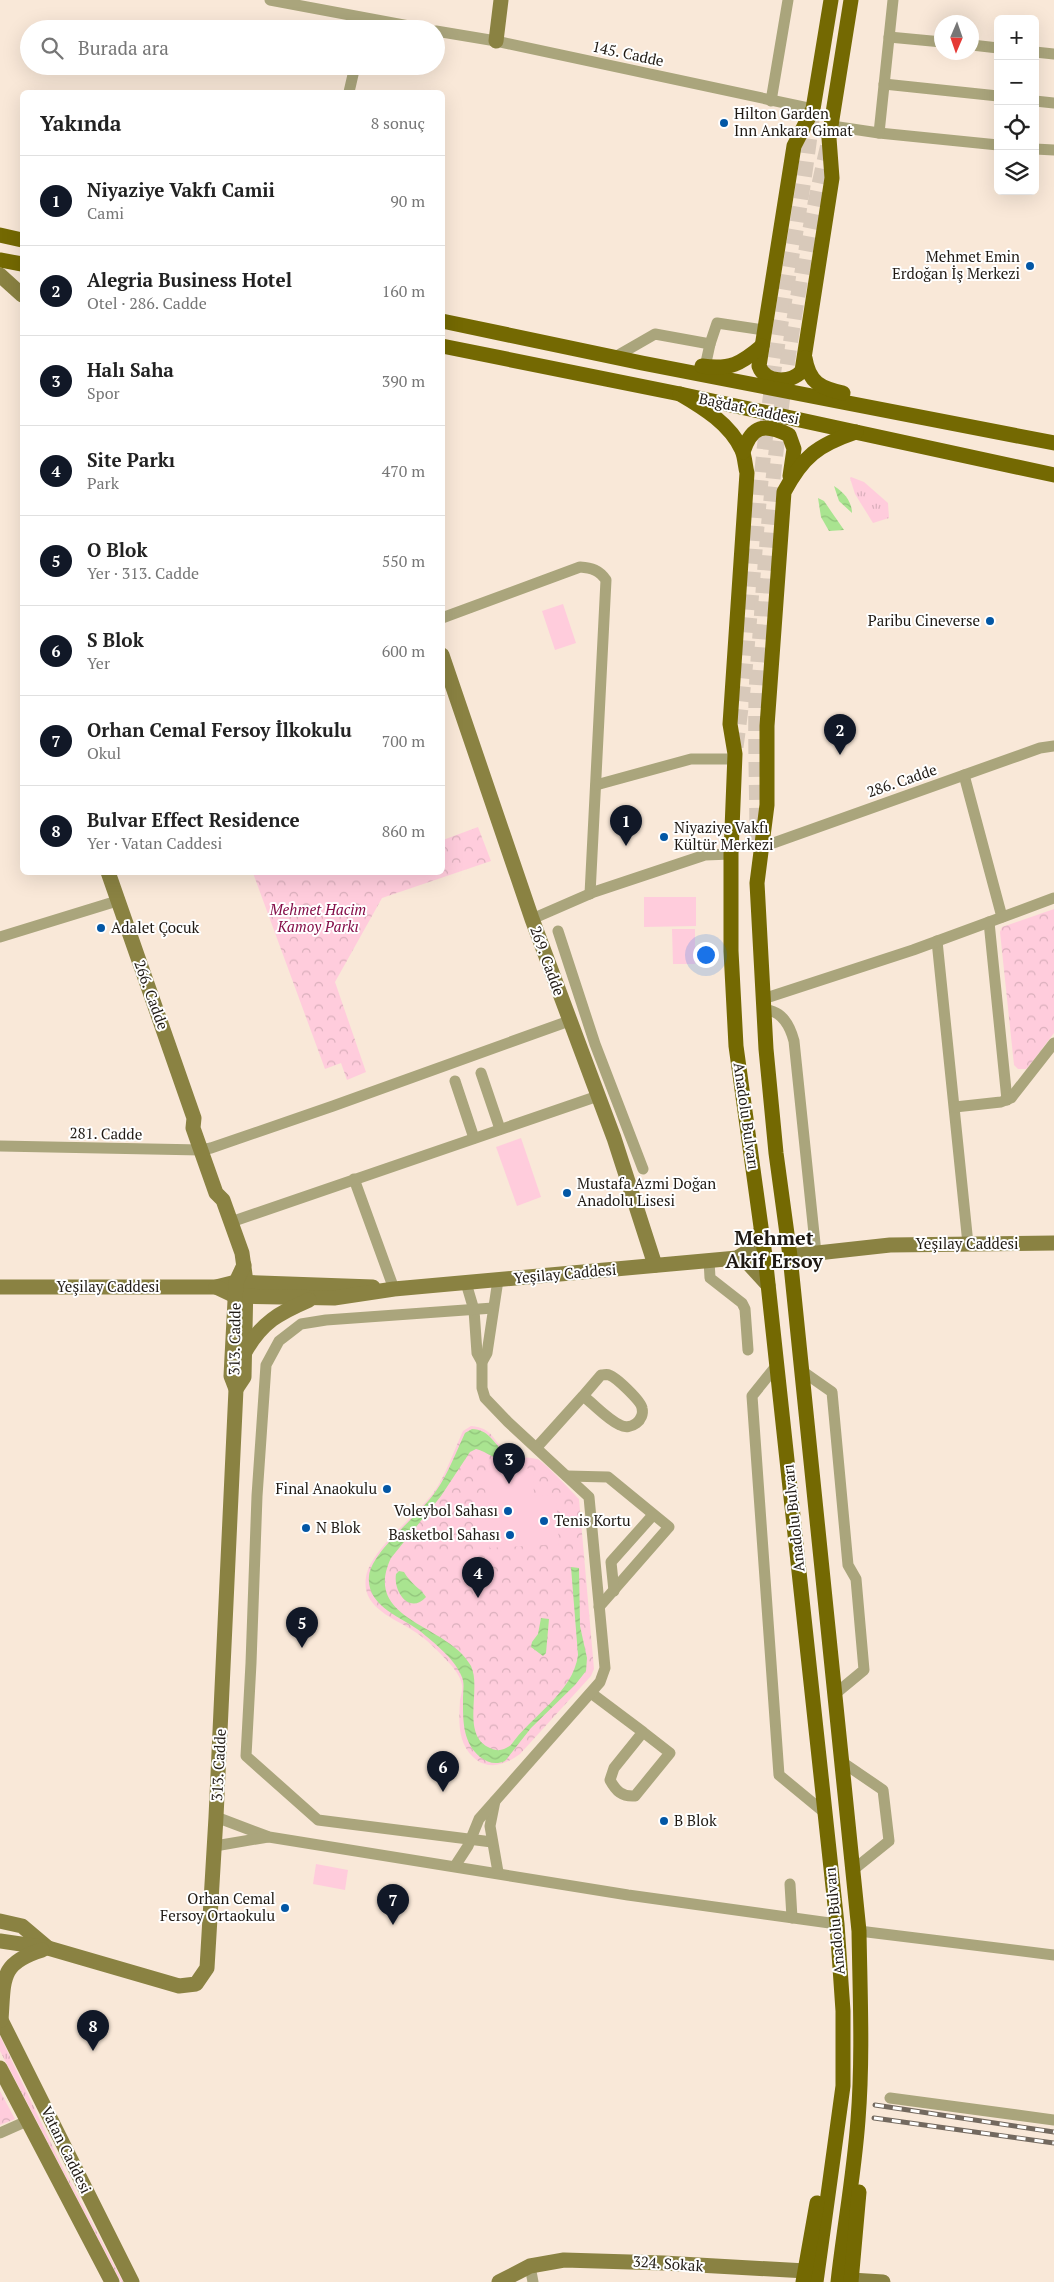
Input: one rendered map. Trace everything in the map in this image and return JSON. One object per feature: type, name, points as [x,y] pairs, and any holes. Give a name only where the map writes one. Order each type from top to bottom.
[{"type":"main road","points":[[496,41],[501,0]]},
{"type":"main road","points":[[831,0],[813,109],[794,146],[759,366],[767,377],[788,380],[796,378],[802,371],[832,178],[830,132],[851,0]]},
{"type":"main road","points":[[0,235],[20,240]]},
{"type":"main road","points":[[0,260],[20,264]]},
{"type":"main road","points":[[0,274],[20,292]]},
{"type":"main road","name":"Bağdat Caddesi","points":[[445,322],[642,363],[1054,443]]},
{"type":"main road","points":[[642,363],[678,362],[705,367],[725,368],[740,363],[762,346]]},
{"type":"main road","name":"Bağdat Caddesi","points":[[445,347],[680,394],[1054,474]]},
{"type":"main road","points":[[804,352],[807,368],[814,382],[828,389],[868,398],[902,413]]},
{"type":"main road","points":[[680,394],[721,422],[734,436],[743,452]]},
{"type":"main road","name":"Anadolu Bulvarı","points":[[808,2278],[829,2130],[838,2120],[843,2086],[843,2011],[837,1924],[777,1365],[736,1046],[731,951],[731,854],[735,756],[730,724],[747,473],[743,452],[748,437],[759,428],[774,428],[789,435],[794,449],[788,485],[784,492],[782,515],[767,726],[767,805],[757,883],[764,1005],[776,1153],[790,1256],[859,1931],[861,2023],[858,2118],[860,2195],[847,2281]]},
{"type":"main road","points":[[788,485],[806,458],[819,447],[856,432]]},
{"type":"main road","name":"269. Cadde","points":[[445,664],[532,919],[598,1096],[655,1265]]},
{"type":"main road","name":"266. Cadde","points":[[109,875],[194,1118],[193,1128],[206,1149],[226,1190],[223,1200],[244,1265],[241,1289]]},
{"type":"main road","points":[[737,1258],[747,1252],[761,1231]]},
{"type":"main road","name":"Yeşilay Caddesi","points":[[790,1256],[890,1245],[1054,1243]]},
{"type":"main road","points":[[737,1258],[747,1262],[768,1286]]},
{"type":"main road","name":"Yeşilay Caddesi","points":[[241,1289],[394,1288],[737,1258]]},
{"type":"main road","name":"Yeşilay Caddesi","points":[[0,1287],[216,1287],[315,1298],[352,1296],[394,1288]]},
{"type":"main road","name":"313. Cadde","points":[[236,1389],[244,1377],[245,1353],[241,1289]]},
{"type":"main road","name":"313. Cadde","points":[[0,1941],[48,1948],[179,1986],[196,1984],[206,1968],[215,1846],[236,1389],[231,1376],[241,1289]]},
{"type":"main road","points":[[245,1353],[254,1337],[267,1323],[281,1312],[315,1298]]},
{"type":"main road","name":"313. Cadde","points":[[0,1921],[22,1926],[48,1948]]},
{"type":"main road","points":[[0,2019],[2,1983],[7,1967],[20,1956],[48,1948]]},
{"type":"main road","name":"Vatan Caddesi","points":[[0,2019],[132,2282]]},
{"type":"main road","name":"Vatan Caddesi","points":[[0,2068],[112,2282]]},
{"type":"main road","name":"324. Sokak","points":[[499,2282],[530,2266],[564,2260],[808,2278]]},
{"type":"main road","points":[[847,2281],[883,2282]]},
{"type":"street","points":[[270,0],[348,20]]},
{"type":"street","points":[[771,101],[788,0]]},
{"type":"street","points":[[879,134],[892,0]]},
{"type":"street","name":"145. Cadde","points":[[445,32],[496,41],[813,109]]},
{"type":"street","points":[[889,37],[934,41]]},
{"type":"street","points":[[979,46],[994,48]]},
{"type":"street","points":[[1039,52],[1054,54]]},
{"type":"street","points":[[349,90],[353,75]]},
{"type":"street","points":[[884,84],[994,96]]},
{"type":"street","points":[[1039,101],[1054,103]]},
{"type":"street","points":[[830,132],[879,134],[994,145]]},
{"type":"street","points":[[1039,149],[1054,150]]},
{"type":"street","points":[[705,367],[716,323],[764,330]]},
{"type":"street","points":[[615,357],[655,334],[710,344]]},
{"type":"street","points":[[445,617],[580,567],[592,568],[602,573],[606,580],[590,894]]},
{"type":"street","name":"286. Cadde","points":[[762,847],[1040,748],[1054,746]]},
{"type":"street","points":[[596,785],[690,759],[735,756]]},
{"type":"street","points":[[964,775],[1002,917]]},
{"type":"street","points":[[532,919],[590,894],[705,856],[731,854]]},
{"type":"street","points":[[764,1005],[1054,898]]},
{"type":"street","points":[[0,937],[117,901]]},
{"type":"street","points":[[989,922],[1007,1100]]},
{"type":"street","points":[[558,930],[595,1044],[643,1169]]},
{"type":"street","points":[[937,941],[968,1244]]},
{"type":"street","points":[[764,1005],[781,1016],[790,1029],[794,1041],[816,1253]]},
{"type":"street","name":"281. Cadde","points":[[0,1146],[206,1149],[333,1106],[569,1021]]},
{"type":"street","points":[[955,1107],[1001,1102],[1011,1098],[1054,1043]]},
{"type":"street","points":[[580,1050],[595,1044]]},
{"type":"street","points":[[480,1073],[500,1130]]},
{"type":"street","points":[[455,1081],[474,1138]]},
{"type":"street","points":[[231,1222],[598,1096]]},
{"type":"street","points":[[354,1179],[394,1288]]},
{"type":"street","points":[[709,1260],[710,1278],[742,1303],[745,1309],[748,1350]]},
{"type":"street","points":[[456,1866],[471,1839],[479,1819],[591,1693],[600,1682],[605,1668],[589,1498],[485,1398],[482,1388],[482,1362],[486,1353],[498,1280]]},
{"type":"street","points":[[466,1283],[474,1310],[477,1353],[482,1362]]},
{"type":"street","points":[[492,1842],[318,1820],[246,1756],[257,1496],[266,1365],[279,1341],[301,1324],[326,1320],[493,1308]]},
{"type":"street","points":[[777,1365],[752,1396],[779,1775],[825,1813]]},
{"type":"street","points":[[802,1371],[832,1392],[848,1565],[856,1580],[864,1670],[835,1694]]},
{"type":"street","points":[[536,1448],[583,1396],[602,1375],[610,1375],[640,1401],[643,1409],[641,1417],[634,1426],[620,1425],[583,1396]]},
{"type":"street","points":[[567,1476],[608,1477],[669,1527],[599,1607]]},
{"type":"street","points":[[614,1591],[611,1562],[653,1515]]},
{"type":"street","points":[[591,1693],[670,1753],[635,1796],[626,1796],[615,1789],[610,1780],[614,1768],[642,1732]]},
{"type":"street","points":[[842,1762],[883,1790],[889,1841],[853,1870]]},
{"type":"street","points":[[495,1799],[490,1826],[498,1872]]},
{"type":"street","points":[[216,1817],[269,1837],[498,1872],[628,1895],[837,1924]]},
{"type":"street","points":[[215,1846],[269,1837]]},
{"type":"street","points":[[790,1884],[792,1918]]},
{"type":"street","points":[[859,1931],[1054,1955]]},
{"type":"street","points":[[890,2098],[1054,2120]]},
{"type":"street","points":[[0,2133],[27,2121]]},
{"type":"street","points":[[530,2266],[533,2282]]},
{"type":"green space","points":[[851,477],[864,482],[888,503],[889,518],[873,523],[855,494]]},
{"type":"green space","points":[[563,604],[576,643],[555,650],[542,611]]},
{"type":"green space","name":"Mehmet Hacim Kamoy Parkı","points":[[478,827],[491,861],[382,898],[335,982],[366,1072],[347,1080],[341,1063],[325,1069],[254,875],[445,875],[445,839]]},
{"type":"green space","points":[[644,897],[696,897],[696,926],[644,927]]},
{"type":"green space","points":[[1054,909],[1054,1033],[1026,1069],[1018,1069],[1014,1065],[1000,932],[1002,927]]},
{"type":"green space","points":[[672,929],[695,929],[695,964],[673,964]]},
{"type":"green space","points":[[521,1138],[541,1197],[517,1206],[496,1147]]},
{"type":"green space","points":[[471,1426],[479,1427],[489,1432],[502,1448],[511,1454],[540,1461],[579,1499],[594,1669],[591,1676],[520,1754],[496,1765],[485,1764],[479,1761],[473,1757],[464,1745],[459,1723],[462,1687],[461,1680],[455,1670],[423,1638],[373,1604],[368,1596],[366,1587],[366,1577],[376,1555],[434,1492],[463,1431]]},
{"type":"green space","points":[[533,1468],[534,1496],[556,1495],[559,1544],[490,1548],[484,1472]]},
{"type":"green space","points":[[316,1864],[348,1870],[345,1890],[313,1884]]},
{"type":"green space","points":[[0,2036],[61,2164],[123,2282],[121,2282],[0,2051]]},
{"type":"green space","points":[[0,2091],[15,2119],[0,2125]]},
{"type":"water","points":[[834,486],[847,498],[851,505],[852,513],[839,501]]},
{"type":"water","points":[[818,498],[824,501],[844,530],[829,531],[821,517]]},
{"type":"water","points":[[472,1429],[482,1431],[516,1460],[507,1462],[476,1449],[470,1452],[441,1496],[391,1558],[385,1579],[388,1596],[397,1609],[445,1640],[460,1652],[471,1666],[474,1676],[473,1711],[476,1733],[481,1742],[490,1748],[498,1750],[511,1745],[519,1734],[560,1693],[575,1669],[578,1655],[571,1567],[579,1568],[580,1626],[587,1658],[586,1671],[575,1685],[531,1728],[505,1761],[498,1763],[489,1762],[480,1757],[470,1744],[464,1722],[463,1680],[454,1663],[420,1631],[386,1610],[379,1603],[373,1595],[369,1576],[372,1566],[379,1555],[436,1491],[465,1433]]},
{"type":"water","points":[[399,1571],[404,1572],[426,1597],[414,1604],[404,1599],[397,1588],[396,1574]]},
{"type":"water","points":[[541,1618],[549,1619],[546,1653],[543,1656],[531,1647],[538,1634]]},
{"type":"tunnel","points":[[736,747],[767,424],[813,111]]},
{"type":"tunnel","points":[[757,846],[757,685],[773,479],[795,311],[828,144]]},
{"type":"railway","points":[[875,2105],[1054,2132]]},
{"type":"railway","points":[[874,2118],[1054,2143]]},
{"type":"place","name":"Hilton Garden Inn Ankara Gimat","points":[[724,123]]},
{"type":"place","name":"Mehmet Emin Erdoğan İş Merkezi","points":[[1030,266]]},
{"type":"place","name":"Paribu Cineverse","points":[[990,621]]},
{"type":"place","name":"Alegria Business Hotel","points":[[840,755]]},
{"type":"place","name":"Niyaziye Vakfı Kültür Merkezi","points":[[664,837]]},
{"type":"place","name":"Niyaziye Vakfı Camii","points":[[626,846]]},
{"type":"place","name":"Adalet Çocuk","points":[[101,928]]},
{"type":"place","name":"Mustafa Azmi Doğan Anadolu Lisesi","points":[[567,1193]]},
{"type":"place","name":"Halı Saha","points":[[509,1484]]},
{"type":"place","name":"Final Anaokulu","points":[[387,1489]]},
{"type":"place","name":"Voleybol Sahası","points":[[508,1511]]},
{"type":"place","name":"Tenis Kortu","points":[[544,1521]]},
{"type":"place","name":"N Blok","points":[[306,1528]]},
{"type":"place","name":"Basketbol Sahası","points":[[510,1535]]},
{"type":"place","name":"Site Parkı","points":[[478,1598]]},
{"type":"place","name":"O Blok","points":[[302,1648]]},
{"type":"place","name":"S Blok","points":[[443,1792]]},
{"type":"place","name":"B Blok","points":[[664,1821]]},
{"type":"place","name":"Orhan Cemal Fersoy Ortaokulu","points":[[285,1908]]},
{"type":"place","name":"Orhan Cemal Fersoy İlkokulu","points":[[393,1925]]},
{"type":"place","name":"Bulvar Effect Residence","points":[[93,2051]]},
{"type":"district","name":"Mehmet Akif Ersoy","points":[[774,1250]]}]
